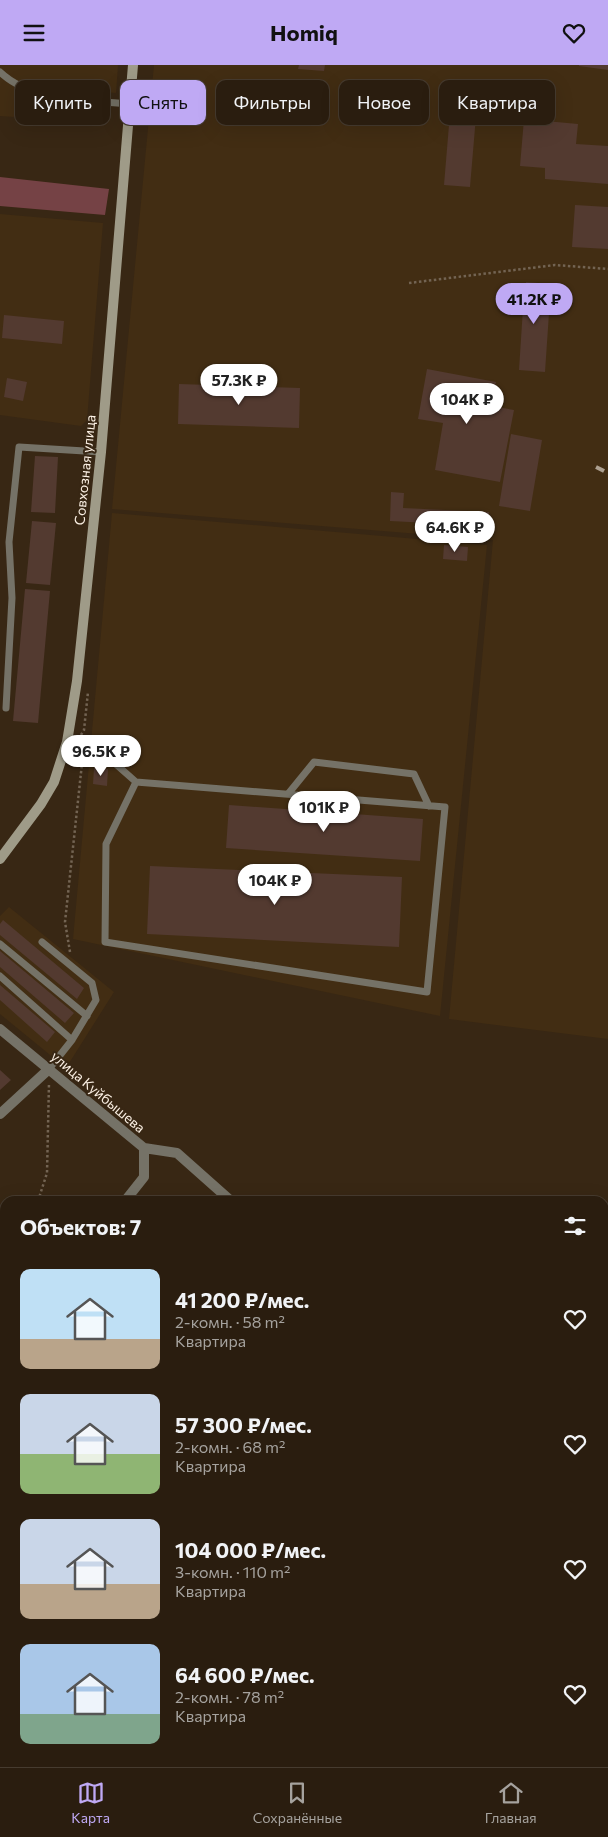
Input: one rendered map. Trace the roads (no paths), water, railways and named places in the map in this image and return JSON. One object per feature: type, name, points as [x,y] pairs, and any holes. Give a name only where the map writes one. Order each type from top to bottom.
[{"type":"street","name":"Совхозная улица","points":[[132,80],[133,65]]},
{"type":"street","name":"Совхозная улица","points":[[1,855],[41,803],[54,782],[67,742],[77,681],[101,452],[128,125]]},
{"type":"street","name":"улица Куйбышева","points":[[0,1029],[144,1148],[176,1153],[225,1196]]},
{"type":"street","points":[[0,1114],[49,1069]]},
{"type":"street","points":[[129,1196],[144,1177],[144,1148]]},
{"type":"lane","points":[[0,72],[19,86],[43,96],[120,103]]},
{"type":"lane","points":[[6,708],[12,598],[9,542],[20,447],[101,452]]},
{"type":"lane","points":[[67,742],[84,745],[92,743],[136,782],[445,807],[427,992],[105,942],[106,844],[136,782]]},
{"type":"lane","points":[[288,794],[314,762],[414,774],[429,805]]},
{"type":"lane","points":[[42,942],[92,983],[96,1000],[72,1040],[49,1069]]},
{"type":"lane","points":[[0,944],[86,1015]]},
{"type":"lane","points":[[0,977],[72,1040]]},
{"type":"railway","points":[[596,467],[608,473]]}]
